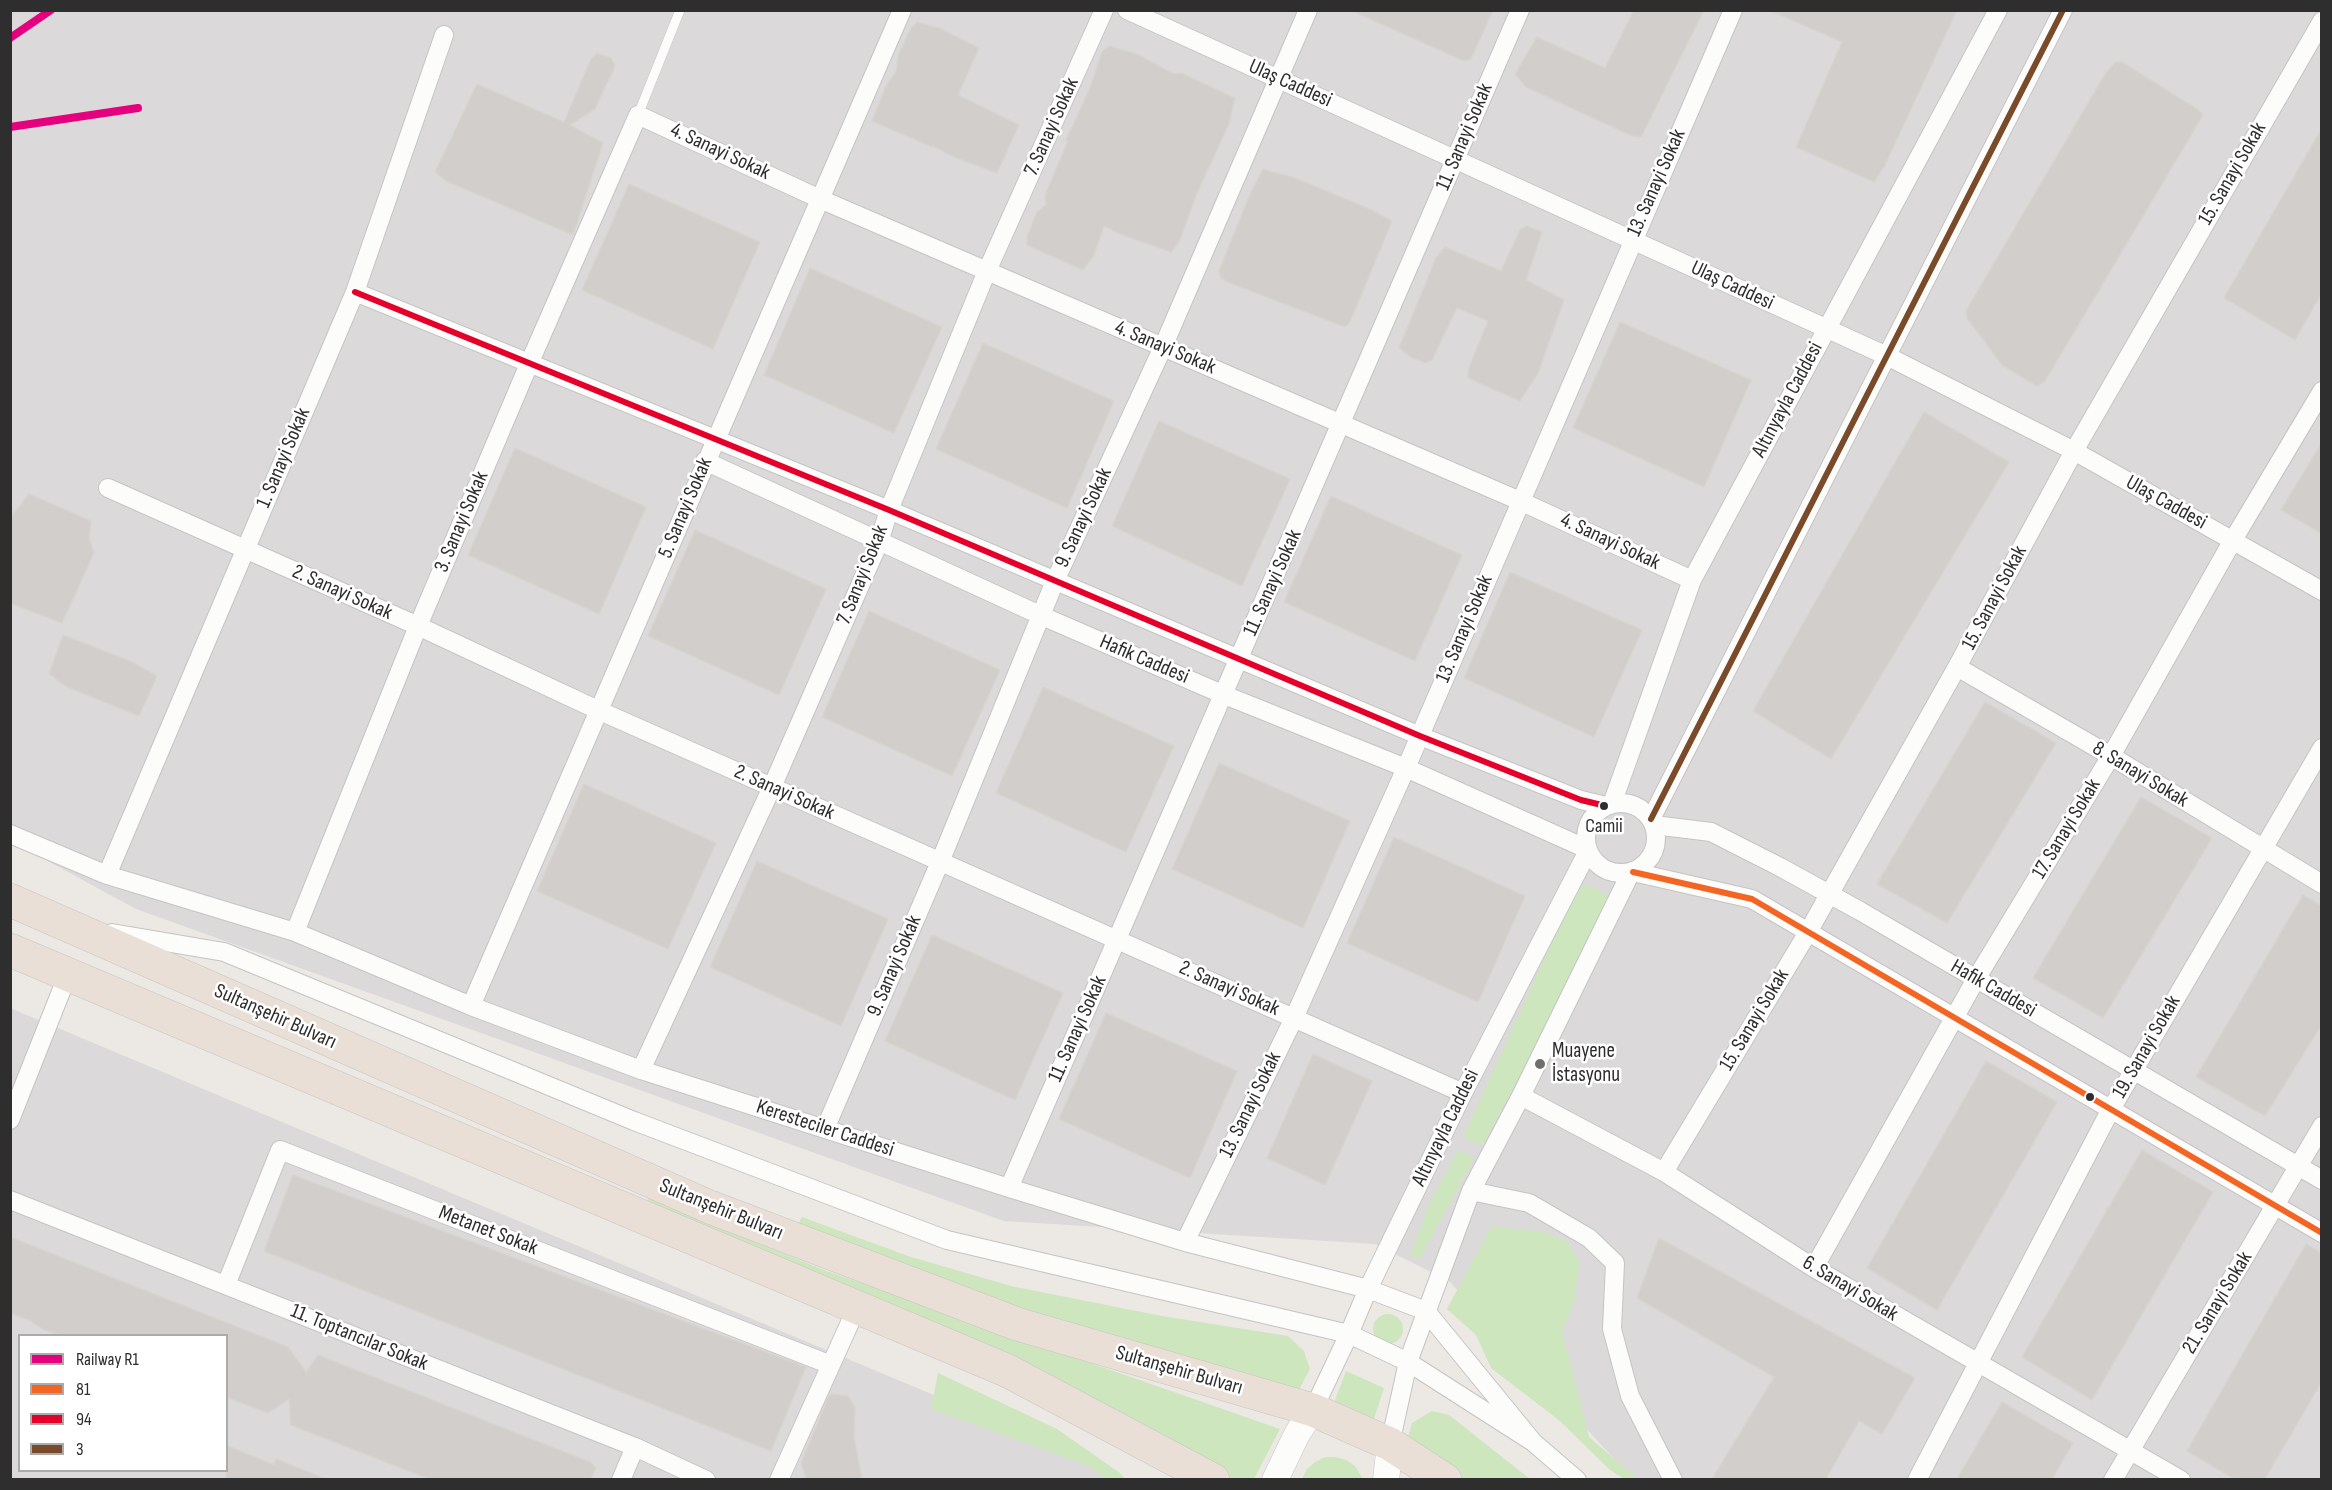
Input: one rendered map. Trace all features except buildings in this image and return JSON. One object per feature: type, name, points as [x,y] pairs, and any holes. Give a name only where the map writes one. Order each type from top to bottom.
[{"type":"highway","name":"Sultanşehir Bulvarı","points":[[10,900],[710,1207],[1017,1324],[1313,1410],[1390,1444],[1444,1479]]},
{"type":"highway","name":"Sultanşehir Bulvarı","points":[[10,950],[1008,1371],[1213,1479]]},
{"type":"highway","points":[[1089,1414],[1171,1479]]},
{"type":"street","name":"5. Sanayi Sokak","points":[[471,1006],[902,10]]},
{"type":"street","name":"7. Sanayi Sokak","points":[[641,1070],[772,787],[879,542],[889,510],[987,271],[1104,10]]},
{"type":"street","name":"Ulaş Caddesi","points":[[1127,10],[1887,356],[2074,451],[2322,591]]},
{"type":"street","name":"9. Sanayi Sokak","points":[[825,1129],[940,862],[1055,580],[1163,347],[1308,10]]},
{"type":"street","name":"11. Sanayi Sokak","points":[[1009,1188],[1520,10]]},
{"type":"street","name":"13. Sanayi Sokak","points":[[1185,1242],[1294,1018],[1406,768],[1733,10]]},
{"type":"street","name":"Altınyayla Caddesi","points":[[1609,805],[1692,580],[1998,10]]},
{"type":"street","points":[[1652,822],[2063,10]]},
{"type":"street","name":"15. Sanayi Sokak","points":[[1664,1172],[1807,934],[1958,667],[2074,451],[2322,21]]},
{"type":"street","name":"1. Sanayi Sokak","points":[[107,875],[355,292],[444,35]]},
{"type":"street","name":"4. Sanayi Sokak","points":[[638,115],[820,199],[1520,501],[1692,580]]},
{"type":"street","name":"3. Sanayi Sokak","points":[[295,932],[418,626],[638,115]]},
{"type":"street","name":"Hafik Caddesi","points":[[355,292],[889,510],[1420,736],[1581,800],[1609,805]]},
{"type":"street","name":"17. Sanayi Sokak","points":[[1814,1268],[1976,979],[2111,756],[2233,540],[2322,391]]},
{"type":"street","name":"Hafik Caddesi","points":[[705,461],[1042,616],[1222,694],[1406,768],[1588,850]]},
{"type":"street","name":"2. Sanayi Sokak","points":[[108,488],[418,626],[600,711],[1463,1093]]},
{"type":"street","name":"8. Sanayi Sokak","points":[[1958,667],[2111,756],[2322,884]]},
{"type":"street","name":"19. Sanayi Sokak","points":[[1917,1479],[2110,1111],[2322,748]]},
{"type":"street","points":[[1386,1479],[1390,1444],[1408,1362],[1471,1191],[1521,1096],[1632,872],[1644,865],[1652,856],[1656,844],[1652,822],[1642,810],[1631,804],[1609,805],[1596,813],[1589,824],[1586,836],[1588,850],[1593,860],[1602,868],[1614,873],[1632,872],[1752,899],[1807,934],[2322,1233]]},
{"type":"street","name":"Hafik Caddesi","points":[[1652,822],[1711,832],[1829,894],[2322,1180]]},
{"type":"street","name":"Keresteciler Caddesi","points":[[10,834],[107,875],[295,932],[471,1006],[641,1070],[1185,1242],[1368,1288],[1426,1311]]},
{"type":"street","name":"Altınyayla Caddesi","points":[[1313,1410],[1368,1288],[1463,1093],[1588,850]]},
{"type":"street","points":[[69,926],[224,952],[634,1121],[947,1240],[1349,1334],[1408,1362],[1533,1442],[1577,1479]]},
{"type":"street","points":[[10,1120],[68,975]]},
{"type":"street","name":"6. Sanayi Sokak","points":[[1521,1096],[1664,1172],[1814,1268],[2181,1479]]},
{"type":"street","name":"21. Sanayi Sokak","points":[[2112,1479],[2322,1126]]},
{"type":"street","name":"Metanet Sokak","points":[[226,1285],[280,1150],[831,1365]]},
{"type":"street","points":[[1471,1191],[1529,1203],[1589,1238],[1615,1263],[1612,1329],[1630,1396],[1672,1479]]},
{"type":"street","name":"11. Toptancılar Sokak","points":[[10,1200],[635,1447],[706,1479]]},
{"type":"street","points":[[779,1479],[857,1307]]},
{"type":"street","points":[[1426,1311],[1533,1442]]},
{"type":"street","points":[[1275,1479],[1297,1434],[1313,1410]]},
{"type":"street","points":[[621,1479],[635,1447]]},
{"type":"lane","points":[[638,115],[680,10]]},
{"type":"shaded area","points":[[10,11],[2321,11],[2321,1479],[1633,1479],[1449,1281],[1375,1244],[1004,1221],[136,909],[11,841]]},
{"type":"shaded area","points":[[10,1008],[1120,1473],[1119,1479],[11,1479]]},
{"type":"green space","points":[[1589,885],[1615,900],[1482,1146],[1463,1137],[1577,887]]},
{"type":"green space","points":[[1458,1150],[1474,1158],[1420,1258],[1410,1257],[1429,1204]]},
{"type":"green space","points":[[648,1198],[824,1270],[1280,1429],[1254,1479],[1231,1479],[1136,1428],[646,1211]]},
{"type":"green space","points":[[802,1217],[908,1256],[1011,1286],[1162,1316],[1288,1336],[1304,1351],[1310,1369],[1299,1390],[1161,1357],[795,1230]]},
{"type":"green space","points":[[1491,1226],[1543,1232],[1566,1240],[1579,1262],[1575,1299],[1562,1331],[1589,1437],[1638,1479],[1624,1479],[1610,1470],[1560,1421],[1491,1368],[1476,1335],[1447,1309]]},
{"type":"green space","points":[[1388,1314],[1398,1319],[1403,1329],[1398,1339],[1388,1344],[1378,1339],[1373,1329],[1378,1319]]},
{"type":"green space","points":[[1346,1371],[1384,1388],[1372,1425],[1332,1408]]},
{"type":"green space","points":[[938,1373],[1057,1429],[1120,1473],[1125,1479],[1107,1479],[1089,1466],[931,1409]]},
{"type":"green space","points":[[1432,1411],[1449,1415],[1530,1479],[1450,1479],[1407,1441],[1412,1423]]},
{"type":"green space","points":[[1325,1457],[1346,1460],[1355,1466],[1363,1479],[1302,1479],[1307,1469]]},
{"type":"rail line","name":"R1","points":[[10,38],[51,10]]},
{"type":"rail line","name":"R1","points":[[10,127],[138,108]]},
{"type":"transit line","name":"3","points":[[1651,819],[2063,10]]},
{"type":"transit line","name":"94","points":[[355,292],[889,510],[1420,736],[1581,800],[1606,806]]},
{"type":"transit line","name":"81","points":[[1633,872],[1752,899],[2322,1233]]},
{"type":"place","name":"Camii","points":[[1604,806]]},
{"type":"place","name":"Muayene İstasyonu","points":[[1540,1064]]}]
